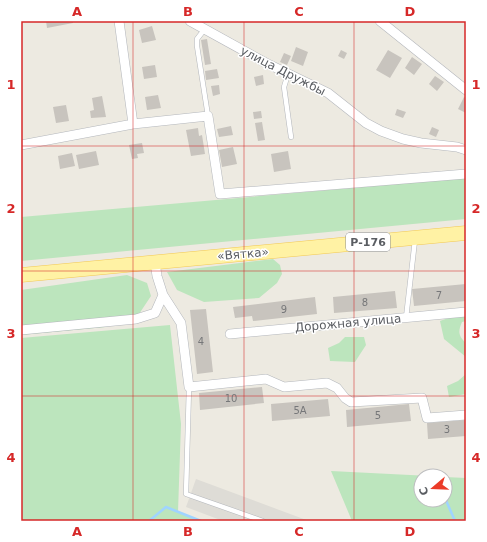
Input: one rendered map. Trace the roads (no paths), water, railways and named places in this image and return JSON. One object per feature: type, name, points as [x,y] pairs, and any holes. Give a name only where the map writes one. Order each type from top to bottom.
[{"type":"main road","name":"«Вятка»","points":[[21,275],[466,233]]},
{"type":"street","points":[[119,21],[134,124]]},
{"type":"street","name":"улица Дружбы","points":[[190,21],[204,30],[288,74],[328,93],[366,123],[381,131],[403,139],[421,143],[457,147],[466,150]]},
{"type":"street","points":[[380,21],[466,90]]},
{"type":"street","points":[[21,145],[134,124],[208,116],[220,194],[466,174]]},
{"type":"street","points":[[155,262],[156,276],[163,295],[181,323],[189,387],[266,379],[284,387],[327,383],[337,388],[345,398],[351,402],[422,398],[427,418],[466,415]]},
{"type":"street","points":[[21,330],[136,319],[155,313],[163,295]]},
{"type":"street","name":"Дорожная улица","points":[[230,334],[466,312]]},
{"type":"lane","points":[[204,30],[197,39],[197,46],[208,116]]},
{"type":"lane","points":[[288,74],[284,87],[290,136]]},
{"type":"lane","points":[[406,318],[415,238]]},
{"type":"lane","points":[[189,387],[186,494],[263,521]]},
{"type":"waterway","points":[[149,521],[166,507],[201,521]]},
{"type":"waterway","points":[[449,508],[455,521]]}]
